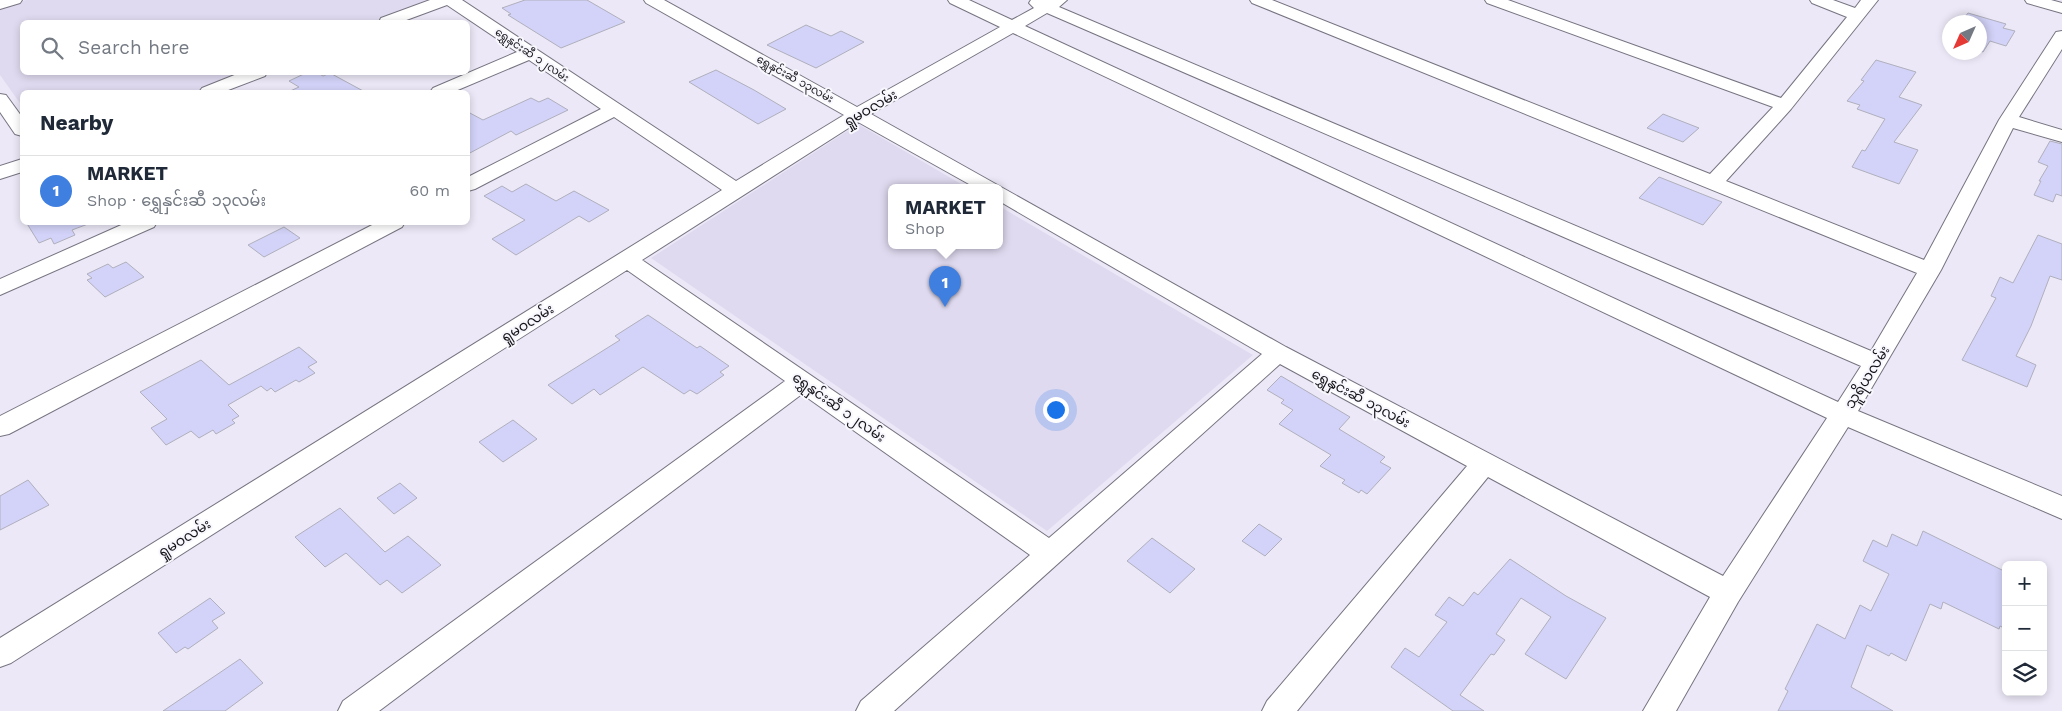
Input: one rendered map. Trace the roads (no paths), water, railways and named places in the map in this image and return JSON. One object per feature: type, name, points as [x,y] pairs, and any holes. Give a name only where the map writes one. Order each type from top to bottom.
[{"type":"street","points":[[0,4],[14,0]]},
{"type":"street","points":[[392,20],[445,0]]},
{"type":"street","name":"ရွှေနှင်းဆီ ၁၂လမ်း","points":[[451,0],[737,192]]},
{"type":"street","name":"ရွှေနှင်းဆီ ၁၃လမ်း","points":[[652,0],[983,184]]},
{"type":"street","points":[[956,0],[1843,415],[2062,508]]},
{"type":"street","points":[[1258,0],[1930,270]]},
{"type":"street","points":[[1286,11],[1302,0]]},
{"type":"street","points":[[1494,0],[1785,105]]},
{"type":"street","points":[[1818,0],[1857,15]]},
{"type":"street","points":[[1714,182],[1785,105],[1870,0]]},
{"type":"street","points":[[2033,0],[2062,8]]},
{"type":"street","points":[[1045,2],[1876,363]]},
{"type":"street","name":"ရှုမဝလမ်း","points":[[0,654],[737,192],[858,114],[1014,26],[1045,2]]},
{"type":"street","name":"သူရိယလမ်း","points":[[1659,711],[1728,593],[1876,363],[1930,270],[2008,120],[2062,36]]},
{"type":"street","points":[[444,90],[529,53]]},
{"type":"street","points":[[213,90],[251,75]]},
{"type":"street","points":[[0,98],[20,127]]},
{"type":"street","points":[[470,184],[613,110]]},
{"type":"street","points":[[2008,120],[2062,136]]},
{"type":"street","points":[[0,174],[20,166]]},
{"type":"street","name":"ရွှေနှင်းဆီ ၁၃လမ်း","points":[[1003,195],[1278,354],[1728,593]]},
{"type":"street","points":[[0,288],[140,225]]},
{"type":"street","points":[[0,427],[389,225]]},
{"type":"street","name":"ရွှေနှင်းဆီ ၁၂လမ်း","points":[[628,260],[1050,554]]},
{"type":"street","points":[[872,711],[1278,354]]},
{"type":"street","points":[[354,711],[802,381]]},
{"type":"street","points":[[1278,711],[1485,463]]},
{"type":"place","name":"MARKET","points":[[945,307]]}]
